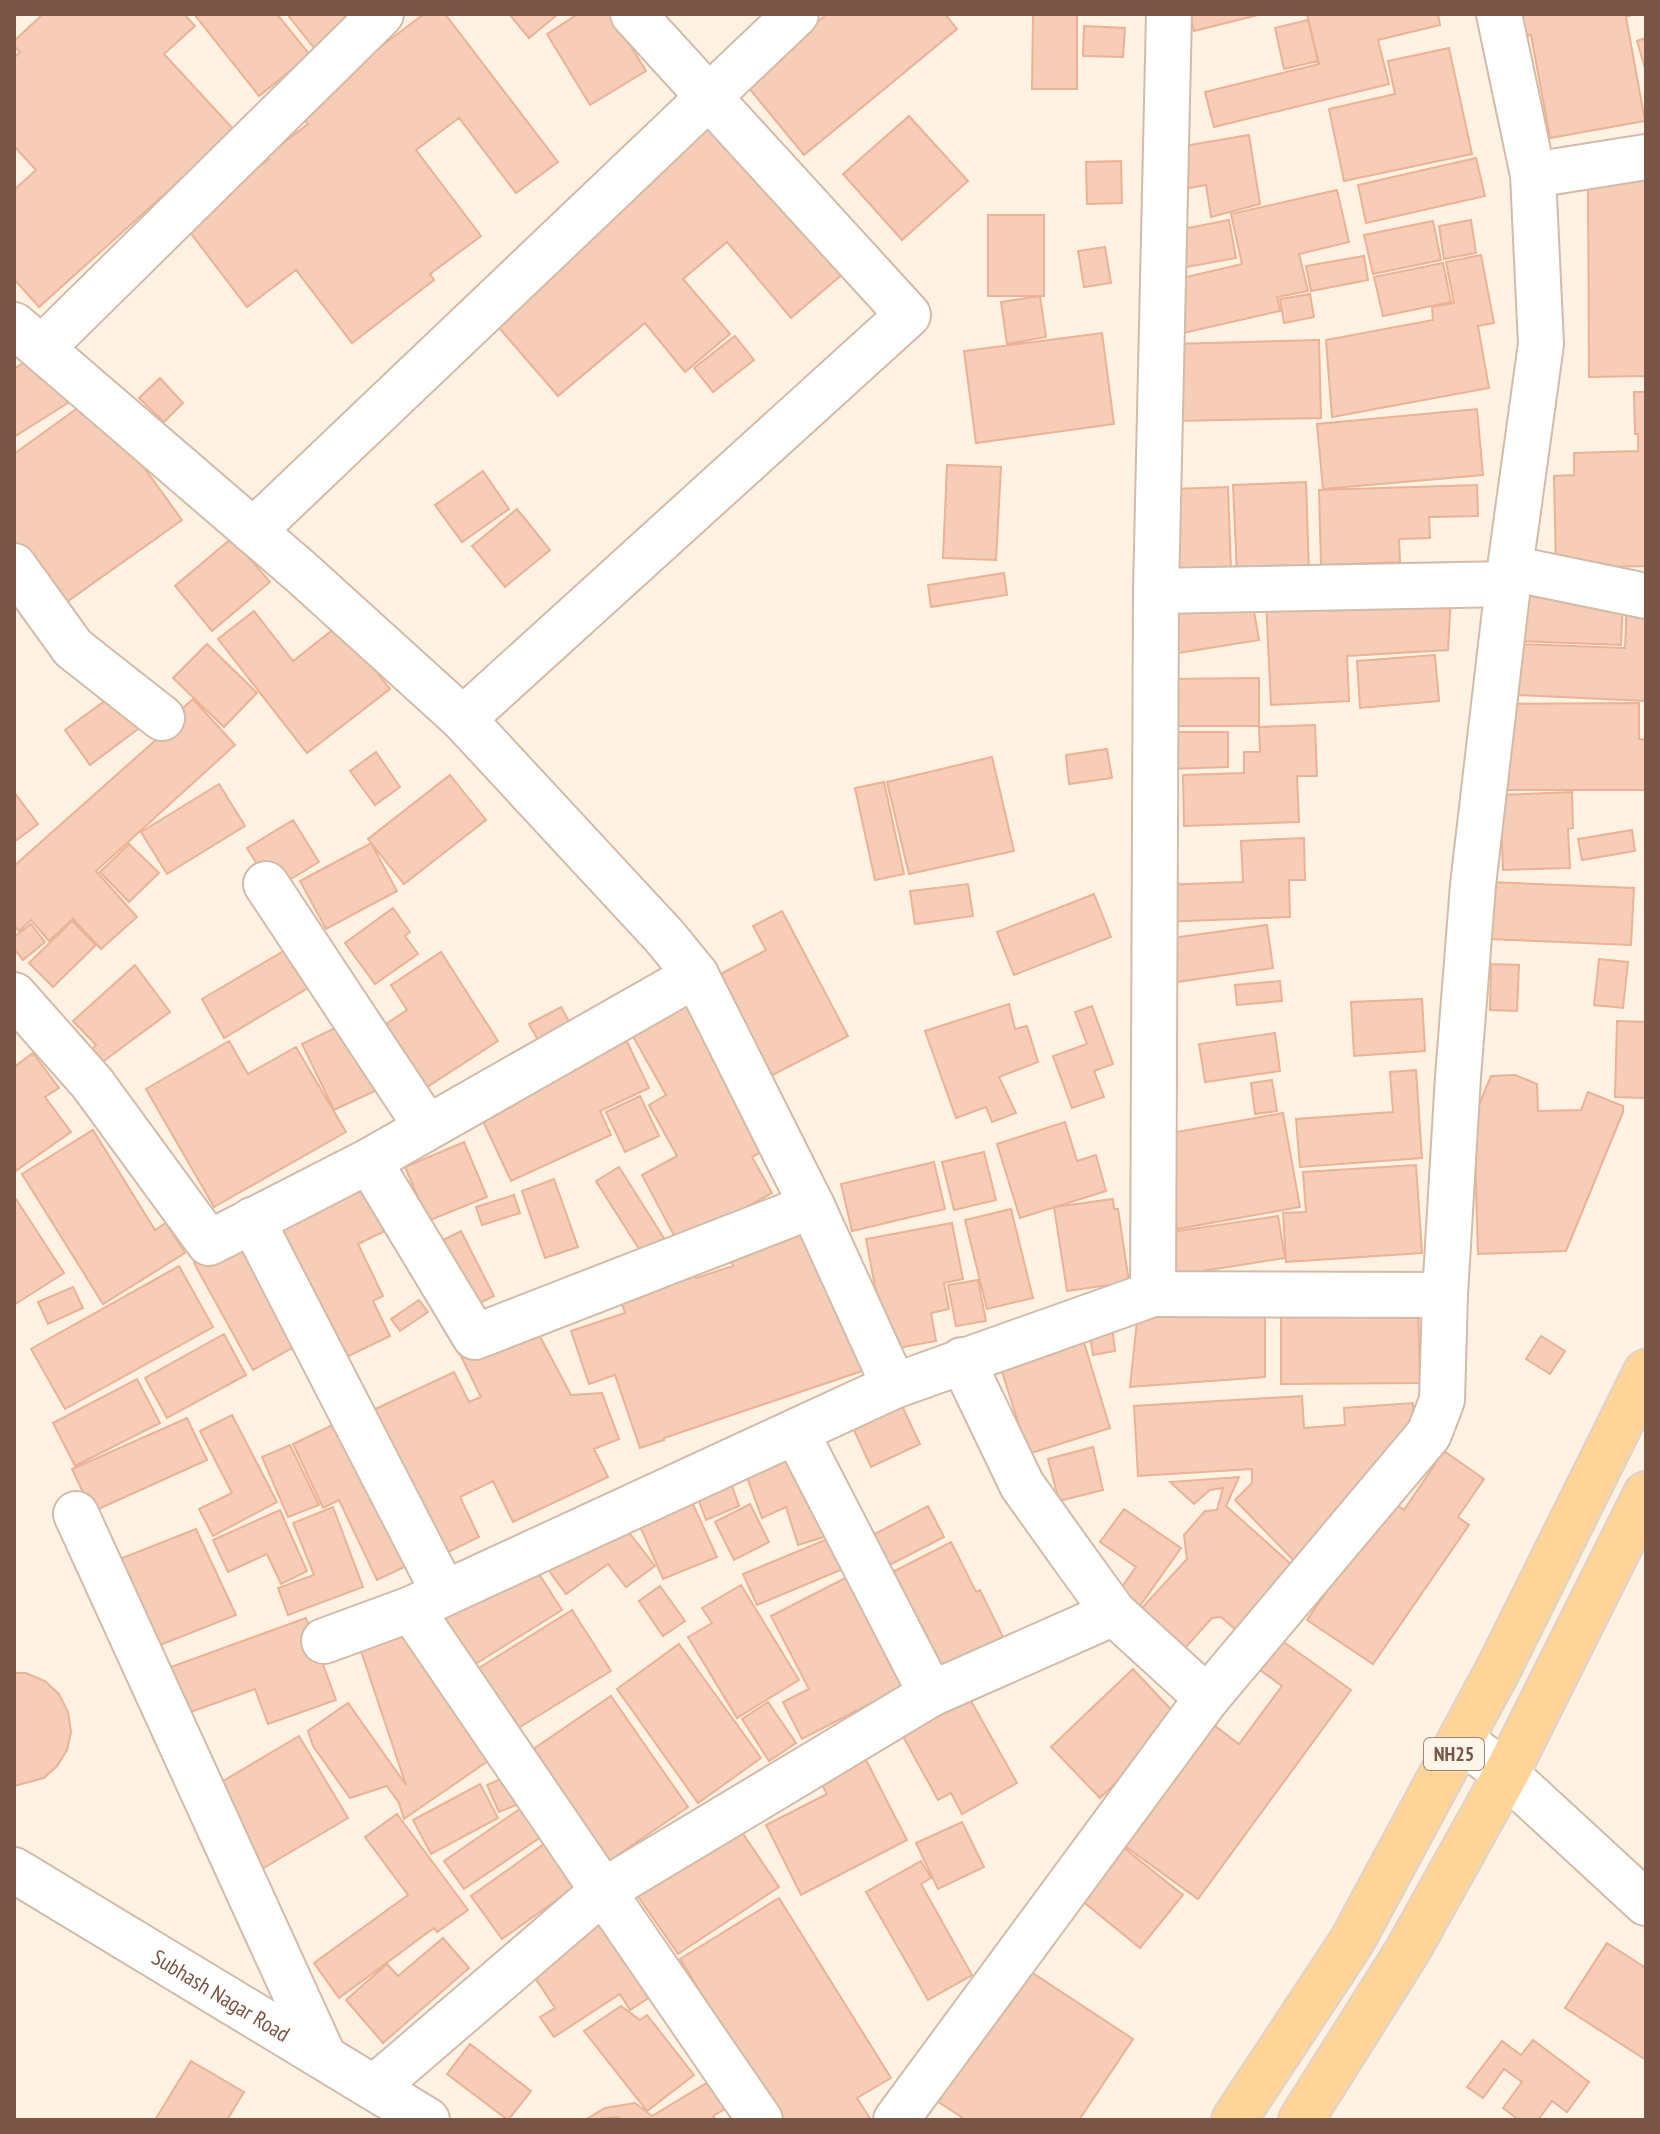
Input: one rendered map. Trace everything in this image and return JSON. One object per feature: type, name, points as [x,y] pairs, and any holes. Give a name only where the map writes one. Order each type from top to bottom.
[{"type":"main road","name":"NH25","points":[[1234,2120],[1352,1941],[1499,1668],[1646,1372]]},
{"type":"main road","name":"NH25","points":[[1301,2120],[1408,1950],[1506,1774],[1646,1494]]},
{"type":"street","points":[[381,14],[28,336],[463,719],[665,937],[696,975],[812,1206],[894,1386]]},
{"type":"street","points":[[463,719],[908,315],[633,14]]},
{"type":"street","points":[[253,531],[796,14]]},
{"type":"street","points":[[1153,1294],[1156,591],[1169,14]]},
{"type":"street","points":[[896,2120],[1207,1698],[1429,1434],[1442,1400],[1458,1077],[1473,885],[1509,576],[1541,344],[1533,175],[1499,14]]},
{"type":"street","points":[[1533,175],[1646,157]]},
{"type":"street","points":[[14,566],[73,648],[162,718]]},
{"type":"street","points":[[1156,591],[1509,576],[1646,596]]},
{"type":"street","points":[[266,884],[426,1126]]},
{"type":"street","points":[[14,995],[92,1083],[209,1243],[369,1161],[696,975]]},
{"type":"street","points":[[369,1161],[475,1337],[812,1206]]},
{"type":"street","points":[[252,1220],[428,1601],[603,1891],[760,2120]]},
{"type":"street","points":[[324,1641],[428,1601],[894,1386],[1153,1294],[1445,1295]]},
{"type":"street","points":[[962,1360],[1022,1485],[1114,1613],[1207,1698]]},
{"type":"street","points":[[796,1432],[931,1694]]},
{"type":"street","points":[[76,1514],[324,2057]]},
{"type":"street","points":[[375,2087],[603,1891],[931,1694],[1114,1613]]},
{"type":"street","points":[[1461,1740],[1506,1774],[1646,1903]]},
{"type":"street","name":"Subhash Nagar Road","points":[[14,1870],[427,2120]]},
{"type":"building","points":[[43,14],[184,14],[195,26],[164,54],[235,131],[39,307],[14,279],[14,190],[36,170],[14,146],[14,58],[20,52],[14,41]]},
{"type":"building","points":[[194,14],[277,14],[310,55],[259,96]]},
{"type":"building","points":[[287,14],[358,14],[319,54]]},
{"type":"building","points":[[424,14],[445,14],[558,162],[516,193],[459,118],[416,150],[481,236],[430,274],[434,280],[352,343],[296,270],[247,307],[183,223],[269,159],[266,156],[308,124],[297,110]]},
{"type":"building","points":[[509,14],[558,14],[529,38]]},
{"type":"building","points":[[578,14],[611,14],[646,71],[590,105],[547,34]]},
{"type":"building","points":[[827,14],[945,14],[957,29],[804,155],[744,82]]},
{"type":"building","points":[[1033,14],[1077,14],[1077,89],[1032,89]]},
{"type":"building","points":[[1190,14],[1262,14],[1194,31]]},
{"type":"building","points":[[1307,14],[1438,14],[1440,25],[1378,40],[1389,84],[1214,127],[1205,92],[1319,64]]},
{"type":"building","points":[[1509,14],[1634,14],[1626,17],[1645,121],[1550,138],[1531,35],[1513,39]]},
{"type":"building","points":[[1308,20],[1318,61],[1284,69],[1275,28]]},
{"type":"building","points":[[1084,26],[1125,28],[1123,57],[1083,56]]},
{"type":"building","points":[[1646,38],[1646,72],[1637,41]]},
{"type":"building","points":[[1449,48],[1472,154],[1344,181],[1329,109],[1395,94],[1388,61]]},
{"type":"building","points":[[909,116],[968,181],[902,240],[843,174]]},
{"type":"building","points":[[714,117],[850,268],[791,318],[727,242],[683,279],[730,334],[685,372],[645,323],[558,396],[488,315]]},
{"type":"building","points":[[1249,135],[1260,204],[1211,217],[1206,185],[1179,190],[1172,148]]},
{"type":"building","points":[[1476,158],[1485,196],[1366,223],[1358,185]]},
{"type":"building","points":[[1121,161],[1122,203],[1087,204],[1086,162]]},
{"type":"building","points":[[1646,172],[1646,376],[1589,377],[1588,173]]},
{"type":"building","points":[[1337,190],[1349,242],[1299,254],[1308,291],[1277,297],[1280,311],[1183,333],[1178,279],[1242,264],[1231,214]]},
{"type":"building","points":[[988,215],[1044,215],[1044,296],[988,296]]},
{"type":"building","points":[[1229,220],[1236,258],[1170,270],[1172,231]]},
{"type":"building","points":[[1471,220],[1476,253],[1444,259],[1439,226]]},
{"type":"building","points":[[1433,221],[1441,260],[1373,274],[1364,235]]},
{"type":"building","points":[[1105,247],[1111,283],[1084,287],[1078,251]]},
{"type":"building","points":[[1481,255],[1494,323],[1478,326],[1489,388],[1332,417],[1326,340],[1433,320],[1432,307],[1454,303],[1446,262]]},
{"type":"building","points":[[1364,256],[1368,280],[1311,291],[1306,266]]},
{"type":"building","points":[[1443,263],[1451,302],[1383,316],[1374,277]]},
{"type":"building","points":[[1310,294],[1314,317],[1284,323],[1280,299]]},
{"type":"building","points":[[1040,296],[1046,337],[1007,344],[1001,302]]},
{"type":"building","points":[[1102,333],[1114,424],[976,443],[964,351]]},
{"type":"building","points":[[735,336],[754,360],[713,392],[694,368]]},
{"type":"building","points":[[1319,340],[1321,418],[1174,421],[1173,344]]},
{"type":"building","points":[[40,352],[71,401],[14,437],[14,369]]},
{"type":"building","points":[[160,378],[183,403],[164,422],[139,398]]},
{"type":"building","points":[[1634,392],[1646,392],[1646,566],[1556,568],[1554,476],[1574,475],[1574,453],[1638,451]]},
{"type":"building","points":[[93,397],[182,520],[61,606],[14,541],[14,454]]},
{"type":"building","points":[[1477,409],[1483,475],[1323,489],[1317,424]]},
{"type":"building","points":[[947,465],[1001,467],[996,560],[943,558]]},
{"type":"building","points":[[483,471],[509,509],[462,542],[435,505]]},
{"type":"building","points":[[1306,482],[1309,572],[1237,575],[1233,485]]},
{"type":"building","points":[[1477,485],[1478,516],[1429,517],[1430,538],[1399,539],[1400,562],[1321,565],[1319,490]]},
{"type":"building","points":[[1228,487],[1231,570],[1176,571],[1174,489]]},
{"type":"building","points":[[517,509],[550,550],[505,587],[472,546]]},
{"type":"building","points":[[232,538],[270,582],[212,631],[175,586]]},
{"type":"building","points":[[1004,573],[1007,595],[931,607],[928,585]]},
{"type":"building","points":[[1520,590],[1623,600],[1621,645],[1518,641]]},
{"type":"building","points":[[1251,594],[1259,640],[1172,654],[1165,608]]},
{"type":"building","points":[[1451,597],[1448,650],[1347,656],[1349,701],[1271,705],[1266,600]]},
{"type":"building","points":[[1627,599],[1646,604],[1646,701],[1516,695],[1518,644],[1625,648]]},
{"type":"building","points":[[254,611],[293,661],[339,625],[390,689],[307,753],[218,639]]},
{"type":"building","points":[[207,644],[257,693],[224,727],[173,678]]},
{"type":"building","points":[[1435,655],[1439,701],[1360,708],[1357,661]]},
{"type":"building","points":[[1259,678],[1259,726],[1163,726],[1162,679]]},
{"type":"building","points":[[113,695],[138,729],[90,765],[65,730]]},
{"type":"building","points":[[193,699],[235,745],[96,871],[137,917],[101,949],[73,919],[49,941],[31,920],[19,931],[14,926],[14,866],[167,730],[163,726]]},
{"type":"building","points":[[1639,703],[1639,739],[1646,740],[1646,790],[1501,790],[1501,704]]},
{"type":"building","points":[[1315,725],[1317,776],[1297,776],[1299,822],[1184,826],[1183,775],[1244,773],[1244,752],[1260,752],[1259,727]]},
{"type":"building","points":[[1166,732],[1228,732],[1228,767],[1167,769]]},
{"type":"building","points":[[1107,749],[1112,778],[1069,784],[1066,755]]},
{"type":"building","points":[[376,752],[400,787],[375,805],[350,771]]},
{"type":"building","points":[[992,757],[1014,851],[909,874],[887,782]]},
{"type":"building","points":[[450,775],[486,820],[404,884],[368,839]]},
{"type":"building","points":[[884,782],[904,874],[875,880],[855,788]]},
{"type":"building","points":[[219,784],[245,826],[167,874],[141,832]]},
{"type":"building","points":[[14,792],[38,824],[14,842]]},
{"type":"building","points":[[1572,792],[1573,828],[1568,829],[1570,868],[1503,870],[1500,795]]},
{"type":"building","points":[[293,820],[319,862],[273,890],[247,848]]},
{"type":"building","points":[[1632,830],[1635,851],[1582,860],[1578,839]]},
{"type":"building","points":[[1304,838],[1305,880],[1289,880],[1290,917],[1160,922],[1159,885],[1243,882],[1241,841]]},
{"type":"building","points":[[371,843],[397,891],[326,929],[300,881]]},
{"type":"building","points":[[129,844],[159,873],[129,902],[100,872]]},
{"type":"building","points":[[1490,882],[1634,888],[1631,945],[1488,939]]},
{"type":"building","points":[[968,884],[973,916],[915,924],[910,891]]},
{"type":"building","points":[[1094,894],[1111,937],[1014,975],[997,932]]},
{"type":"building","points":[[393,908],[410,932],[405,936],[418,954],[375,984],[345,943]]},
{"type":"building","points":[[782,911],[848,1036],[765,1079],[713,978],[766,950],[753,926]]},
{"type":"building","points":[[72,921],[96,945],[53,987],[29,963]]},
{"type":"building","points":[[31,924],[45,942],[23,960],[14,949],[14,937]]},
{"type":"building","points":[[1267,925],[1273,968],[1163,984],[1157,940]]},
{"type":"building","points":[[292,946],[315,984],[224,1038],[202,999]]},
{"type":"building","points":[[441,952],[498,1041],[427,1087],[386,1024],[407,1010],[391,985]]},
{"type":"building","points":[[1599,959],[1628,962],[1623,1008],[1594,1005]]},
{"type":"building","points":[[1491,964],[1519,965],[1517,1011],[1490,1010]]},
{"type":"building","points":[[135,965],[170,1012],[89,1072],[84,1057],[96,1045],[73,1021]]},
{"type":"building","points":[[1280,981],[1282,1001],[1237,1005],[1235,985]]},
{"type":"building","points":[[685,991],[772,1146],[752,1157],[772,1193],[679,1245],[642,1175],[677,1156],[649,1105],[666,1095],[626,1024]]},
{"type":"building","points":[[1422,999],[1425,1051],[1354,1056],[1351,1002]]},
{"type":"building","points":[[1009,1004],[1015,1029],[1027,1026],[1038,1062],[999,1077],[1016,1113],[992,1122],[986,1107],[956,1118],[925,1031]]},
{"type":"building","points":[[1092,1006],[1113,1064],[1094,1071],[1104,1097],[1072,1108],[1053,1056],[1087,1044],[1075,1012]]},
{"type":"building","points":[[561,1007],[571,1025],[539,1042],[529,1024]]},
{"type":"building","points":[[1617,1021],[1646,1022],[1646,1098],[1615,1097]]},
{"type":"building","points":[[343,1024],[375,1091],[334,1110],[302,1044]]},
{"type":"building","points":[[621,1029],[649,1088],[600,1111],[611,1135],[511,1181],[481,1117]]},
{"type":"building","points":[[1275,1033],[1280,1071],[1205,1082],[1199,1044]]},
{"type":"building","points":[[229,1041],[248,1074],[296,1047],[346,1132],[214,1207],[146,1089]]},
{"type":"building","points":[[33,1053],[59,1088],[45,1097],[71,1132],[14,1172],[14,1067]]},
{"type":"building","points":[[1416,1070],[1422,1158],[1300,1167],[1296,1119],[1393,1112],[1390,1072]]},
{"type":"building","points":[[1515,1075],[1537,1084],[1538,1111],[1581,1110],[1588,1092],[1623,1106],[1566,1251],[1478,1254],[1474,1117],[1491,1076]]},
{"type":"building","points":[[1272,1080],[1277,1111],[1255,1114],[1251,1083]]},
{"type":"building","points":[[640,1096],[659,1136],[625,1152],[606,1112]]},
{"type":"building","points":[[1283,1113],[1300,1207],[1177,1229],[1160,1135]]},
{"type":"building","points":[[1065,1122],[1077,1161],[1096,1155],[1106,1191],[1020,1218],[997,1144]]},
{"type":"building","points":[[93,1130],[155,1230],[166,1223],[185,1253],[103,1304],[22,1174]]},
{"type":"building","points":[[464,1142],[487,1197],[428,1221],[405,1167]]},
{"type":"building","points":[[984,1152],[996,1200],[954,1210],[942,1162]]},
{"type":"building","points":[[934,1162],[945,1209],[852,1231],[841,1184]]},
{"type":"building","points":[[1416,1165],[1422,1253],[1286,1262],[1283,1213],[1306,1212],[1303,1172]]},
{"type":"building","points":[[619,1167],[667,1243],[644,1257],[596,1181]]},
{"type":"building","points":[[362,1174],[389,1229],[358,1244],[383,1296],[373,1301],[390,1336],[334,1363],[265,1221]]},
{"type":"building","points":[[554,1179],[578,1247],[545,1258],[522,1191]]},
{"type":"building","points":[[514,1195],[520,1213],[482,1225],[476,1207]]},
{"type":"building","points":[[14,1196],[64,1273],[14,1305]]},
{"type":"building","points":[[1113,1199],[1114,1209],[1118,1209],[1129,1282],[1067,1291],[1054,1207]]},
{"type":"building","points":[[1011,1209],[1033,1298],[987,1309],[965,1220]]},
{"type":"building","points":[[1278,1216],[1285,1258],[1171,1276],[1164,1233]]},
{"type":"building","points":[[811,1222],[862,1371],[640,1448],[615,1375],[589,1384],[571,1331],[625,1313],[619,1294],[693,1269],[696,1278],[733,1266],[727,1250]]},
{"type":"building","points":[[952,1223],[963,1279],[944,1283],[949,1309],[931,1313],[936,1341],[887,1350],[866,1239]]},
{"type":"building","points":[[461,1231],[494,1296],[468,1309],[435,1244]]},
{"type":"building","points":[[248,1233],[308,1339],[253,1370],[194,1263]]},
{"type":"building","points":[[179,1266],[213,1327],[65,1409],[31,1349]]},
{"type":"building","points":[[978,1280],[986,1321],[956,1326],[948,1285]]},
{"type":"building","points":[[73,1287],[83,1308],[48,1324],[38,1302]]},
{"type":"building","points":[[419,1300],[428,1312],[400,1331],[391,1319]]},
{"type":"building","points":[[1281,1300],[1418,1303],[1420,1383],[1281,1384]]},
{"type":"building","points":[[1265,1305],[1265,1377],[1130,1387],[1138,1312]]},
{"type":"building","points":[[1112,1326],[1115,1351],[1093,1355],[1089,1329]]},
{"type":"building","points":[[537,1331],[571,1395],[602,1393],[619,1439],[594,1449],[608,1477],[513,1522],[493,1481],[460,1497],[479,1537],[440,1556],[371,1411],[454,1372],[469,1402],[481,1397],[460,1354]]},
{"type":"building","points":[[224,1334],[246,1375],[167,1418],[145,1378]]},
{"type":"building","points":[[1082,1336],[1110,1428],[1028,1454],[999,1362]]},
{"type":"building","points":[[1541,1336],[1565,1351],[1550,1374],[1526,1359]]},
{"type":"building","points":[[137,1379],[160,1423],[75,1466],[53,1423]]},
{"type":"building","points":[[896,1393],[920,1444],[871,1467],[847,1415]]},
{"type":"building","points":[[1302,1396],[1304,1428],[1345,1425],[1344,1408],[1413,1403],[1415,1436],[1299,1566],[1235,1500],[1252,1483],[1252,1469],[1138,1476],[1134,1406]]},
{"type":"building","points":[[232,1415],[277,1502],[213,1536],[199,1509],[232,1493],[200,1431]]},
{"type":"building","points":[[187,1418],[207,1460],[92,1512],[72,1469]]},
{"type":"building","points":[[345,1419],[413,1563],[377,1580],[339,1500],[323,1508],[293,1444]]},
{"type":"building","points":[[789,1443],[827,1536],[798,1545],[786,1507],[762,1518],[741,1461]]},
{"type":"building","points":[[290,1445],[319,1505],[288,1517],[262,1457]]},
{"type":"building","points":[[1093,1447],[1103,1490],[1059,1501],[1048,1459]]},
{"type":"building","points":[[1444,1451],[1484,1479],[1458,1517],[1469,1525],[1373,1664],[1307,1620],[1390,1500],[1404,1510]]},
{"type":"building","points":[[727,1471],[739,1506],[706,1520],[693,1485]]},
{"type":"building","points":[[1239,1477],[1226,1506],[1301,1573],[1244,1637],[1221,1617],[1212,1618],[1177,1657],[1141,1609],[1187,1559],[1184,1535],[1205,1511],[1217,1510],[1223,1488],[1210,1490],[1194,1504],[1170,1482]]},
{"type":"building","points":[[686,1489],[717,1557],[663,1579],[634,1512]]},
{"type":"building","points":[[750,1504],[769,1542],[734,1560],[715,1522]]},
{"type":"building","points":[[928,1506],[944,1537],[872,1574],[856,1544]]},
{"type":"building","points":[[333,1507],[363,1587],[288,1615],[278,1588],[314,1575],[293,1523]]},
{"type":"building","points":[[1124,1509],[1181,1548],[1132,1617],[1111,1602],[1136,1567],[1100,1542]]},
{"type":"building","points":[[280,1510],[307,1571],[281,1584],[267,1554],[228,1572],[213,1540]]},
{"type":"building","points":[[620,1521],[655,1566],[626,1587],[608,1564],[566,1594],[547,1568]]},
{"type":"building","points":[[196,1529],[236,1615],[150,1649],[112,1562]]},
{"type":"building","points":[[830,1538],[843,1569],[757,1605],[743,1574]]},
{"type":"building","points":[[951,1542],[976,1592],[980,1590],[1004,1639],[930,1676],[881,1578]]},
{"type":"building","points":[[530,1560],[562,1610],[469,1668],[431,1608]]},
{"type":"building","points":[[851,1575],[908,1684],[802,1739],[783,1702],[809,1689],[771,1616]]},
{"type":"building","points":[[741,1585],[799,1680],[737,1718],[688,1637],[712,1623],[702,1608]]},
{"type":"building","points":[[660,1586],[685,1621],[663,1636],[639,1601]]},
{"type":"building","points":[[572,1610],[611,1671],[512,1732],[474,1671]]},
{"type":"building","points":[[306,1618],[336,1700],[268,1724],[255,1689],[185,1714],[168,1668]]},
{"type":"building","points":[[399,1619],[498,1754],[404,1819],[399,1803],[387,1786],[350,1798],[313,1746],[308,1731],[348,1703],[406,1785],[358,1642]]},
{"type":"building","points":[[1274,1635],[1351,1690],[1198,1899],[1118,1841],[1207,1720],[1239,1744],[1282,1686],[1252,1664]]},
{"type":"building","points":[[679,1644],[761,1758],[698,1803],[617,1689]]},
{"type":"building","points":[[1133,1669],[1181,1720],[1100,1798],[1051,1747]]},
{"type":"building","points":[[14,1673],[26,1673],[45,1681],[59,1694],[68,1712],[71,1732],[67,1750],[57,1766],[44,1778],[14,1786]]},
{"type":"building","points":[[966,1692],[1017,1783],[962,1814],[951,1793],[938,1800],[899,1729]]},
{"type":"building","points":[[611,1696],[688,1807],[606,1863],[529,1752]]},
{"type":"building","points":[[768,1702],[796,1743],[769,1761],[742,1719]]},
{"type":"building","points":[[299,1736],[348,1818],[257,1872],[208,1790]]},
{"type":"building","points":[[866,1760],[907,1840],[801,1895],[766,1825],[827,1794],[821,1783]]},
{"type":"building","points":[[514,1773],[526,1801],[499,1812],[487,1785]]},
{"type":"building","points":[[480,1784],[498,1818],[431,1854],[413,1820]]},
{"type":"building","points":[[524,1806],[544,1835],[464,1889],[444,1861]]},
{"type":"building","points":[[397,1814],[468,1910],[437,1932],[434,1928],[339,1998],[314,1963],[408,1895],[365,1837]]},
{"type":"building","points":[[962,1822],[984,1867],[938,1889],[916,1843]]},
{"type":"building","points":[[739,1828],[779,1887],[678,1954],[637,1895]]},
{"type":"building","points":[[551,1839],[582,1882],[502,1939],[471,1896]]},
{"type":"building","points":[[1123,1847],[1183,1895],[1140,1948],[1080,1899]]},
{"type":"building","points":[[921,1861],[931,1878],[921,1884],[972,1975],[928,2000],[866,1892]]},
{"type":"building","points":[[779,1898],[891,2078],[857,2098],[871,2120],[779,2120],[680,1959]]},
{"type":"building","points":[[599,1919],[650,1997],[630,2010],[620,1994],[554,2037],[540,2017],[555,2008],[527,1966]]},
{"type":"building","points":[[443,1938],[469,1968],[383,2043],[346,2000],[387,1964],[398,1976]]},
{"type":"building","points":[[1607,1943],[1646,1968],[1646,2060],[1565,2008]]},
{"type":"building","points":[[1022,1966],[1133,2039],[1079,2120],[966,2120],[934,2099]]},
{"type":"building","points":[[621,2006],[640,2020],[647,2015],[694,2075],[647,2111],[584,2031]]},
{"type":"building","points":[[1533,2040],[1589,2082],[1567,2112],[1552,2101],[1538,2120],[1519,2120],[1503,2108],[1522,2082],[1504,2069],[1483,2098],[1467,2087],[1502,2041],[1521,2055]]},
{"type":"building","points":[[470,2044],[531,2091],[508,2120],[447,2074]]},
{"type":"building","points":[[191,2061],[244,2092],[227,2120],[155,2120]]},
{"type":"building","points":[[720,2082],[734,2104],[713,2116],[716,2120],[620,2120],[619,2117],[585,2120],[605,2108],[635,2103],[652,2116],[705,2084]]}]
